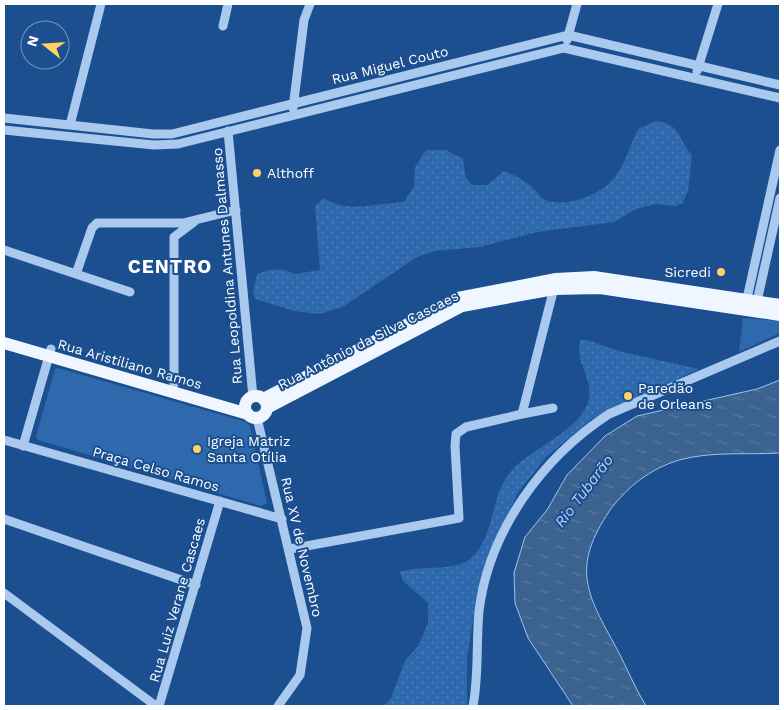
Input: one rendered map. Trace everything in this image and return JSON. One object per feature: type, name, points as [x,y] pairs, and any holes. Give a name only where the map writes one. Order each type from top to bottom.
[{"type":"main road","name":"Rua Antônio da Silva Cascaes","points":[[256,407],[400,333],[462,306],[555,284],[751,306],[780,305]]},
{"type":"main road","name":"Rua Antônio da Silva Cascaes","points":[[751,306],[780,315]]},
{"type":"main road","name":"Rua Aristiliano Ramos","points":[[4,335],[50,352],[256,407]]},
{"type":"main road","name":"Rua Aristiliano Ramos","points":[[4,343],[50,352],[256,407]]},
{"type":"street","points":[[70,125],[101,4]]},
{"type":"street","points":[[223,26],[228,4]]},
{"type":"street","points":[[292,116],[304,20],[303,4]]},
{"type":"street","points":[[304,20],[310,4]]},
{"type":"street","points":[[566,41],[577,4]]},
{"type":"street","points":[[695,79],[718,4]]},
{"type":"street","name":"Rua Miguel Couto","points":[[4,118],[154,134],[178,133],[293,104],[566,41],[616,46],[780,85]]},
{"type":"street","name":"Rua Miguel Couto","points":[[4,130],[154,145],[178,144],[292,116],[566,41],[612,59],[780,98]]},
{"type":"street","points":[[612,59],[616,46]]},
{"type":"street","name":"Rua Leopoldina Antunes Dalmasso","points":[[226,121],[231,122],[232,126],[228,131],[256,407]]},
{"type":"street","points":[[154,134],[154,145]]},
{"type":"street","points":[[751,306],[777,179],[780,150]]},
{"type":"street","points":[[751,306],[780,198]]},
{"type":"street","points":[[76,274],[95,224],[183,223],[236,210]]},
{"type":"street","points":[[174,384],[174,237],[196,221]]},
{"type":"street","points":[[4,250],[130,292]]},
{"type":"street","points":[[522,414],[555,284]]},
{"type":"street","points":[[474,704],[479,612],[487,574],[511,519],[525,496],[553,459],[586,429],[610,414],[780,341]]},
{"type":"street","points":[[23,446],[50,352]]},
{"type":"street","name":"Rua XV de Novembro","points":[[256,407],[306,618],[307,639],[300,676],[278,706]]},
{"type":"street","points":[[290,549],[458,518],[454,446],[456,434],[466,426],[553,408]]},
{"type":"street","name":"Praça Celso Ramos","points":[[4,440],[282,519]]},
{"type":"street","name":"Rua Luiz Verane Cascaes","points":[[160,706],[220,501]]},
{"type":"street","points":[[4,519],[196,584]]},
{"type":"street","points":[[4,593],[156,706]]},
{"type":"shaded area","points":[[656,121],[670,125],[678,133],[692,155],[688,191],[682,204],[675,206],[655,204],[636,209],[614,222],[537,232],[480,247],[435,251],[417,257],[344,306],[320,314],[294,311],[255,299],[253,292],[257,274],[276,270],[285,270],[294,274],[320,270],[315,206],[324,198],[333,203],[353,207],[404,202],[414,186],[415,167],[426,150],[446,150],[463,159],[466,178],[472,185],[487,185],[504,171],[515,175],[548,201],[567,202],[586,197],[604,188],[617,174],[638,129]]},
{"type":"shaded area","points":[[743,318],[780,321],[780,333],[739,352]]},
{"type":"shaded area","points":[[580,340],[587,340],[622,352],[699,369],[592,419],[547,456],[519,491],[505,519],[476,600],[467,659],[467,706],[384,706],[391,698],[405,661],[418,646],[428,623],[428,603],[403,581],[400,572],[455,566],[470,559],[478,550],[489,528],[499,491],[512,470],[567,429],[585,410],[590,391],[580,356]]},
{"type":"shaded area","points":[[58,368],[246,422],[250,426],[267,503],[261,506],[38,440],[36,436],[55,369]]},
{"type":"water","name":"Rio Tubarão","points":[[780,380],[780,453],[716,454],[679,460],[659,468],[640,479],[624,493],[610,510],[590,548],[587,580],[597,612],[646,706],[573,706],[528,638],[515,603],[514,573],[525,537],[547,510],[567,475],[605,436],[637,416],[757,389]]},
{"type":"place","name":"Althoff","points":[[257,173]]},
{"type":"place","name":"Sicredi","points":[[721,272]]},
{"type":"place","name":"Paredão de Orleans","points":[[628,396]]},
{"type":"place","name":"Igreja Matriz Santa Otília","points":[[197,449]]},
{"type":"district","name":"CENTRO","points":[[170,266]]}]
